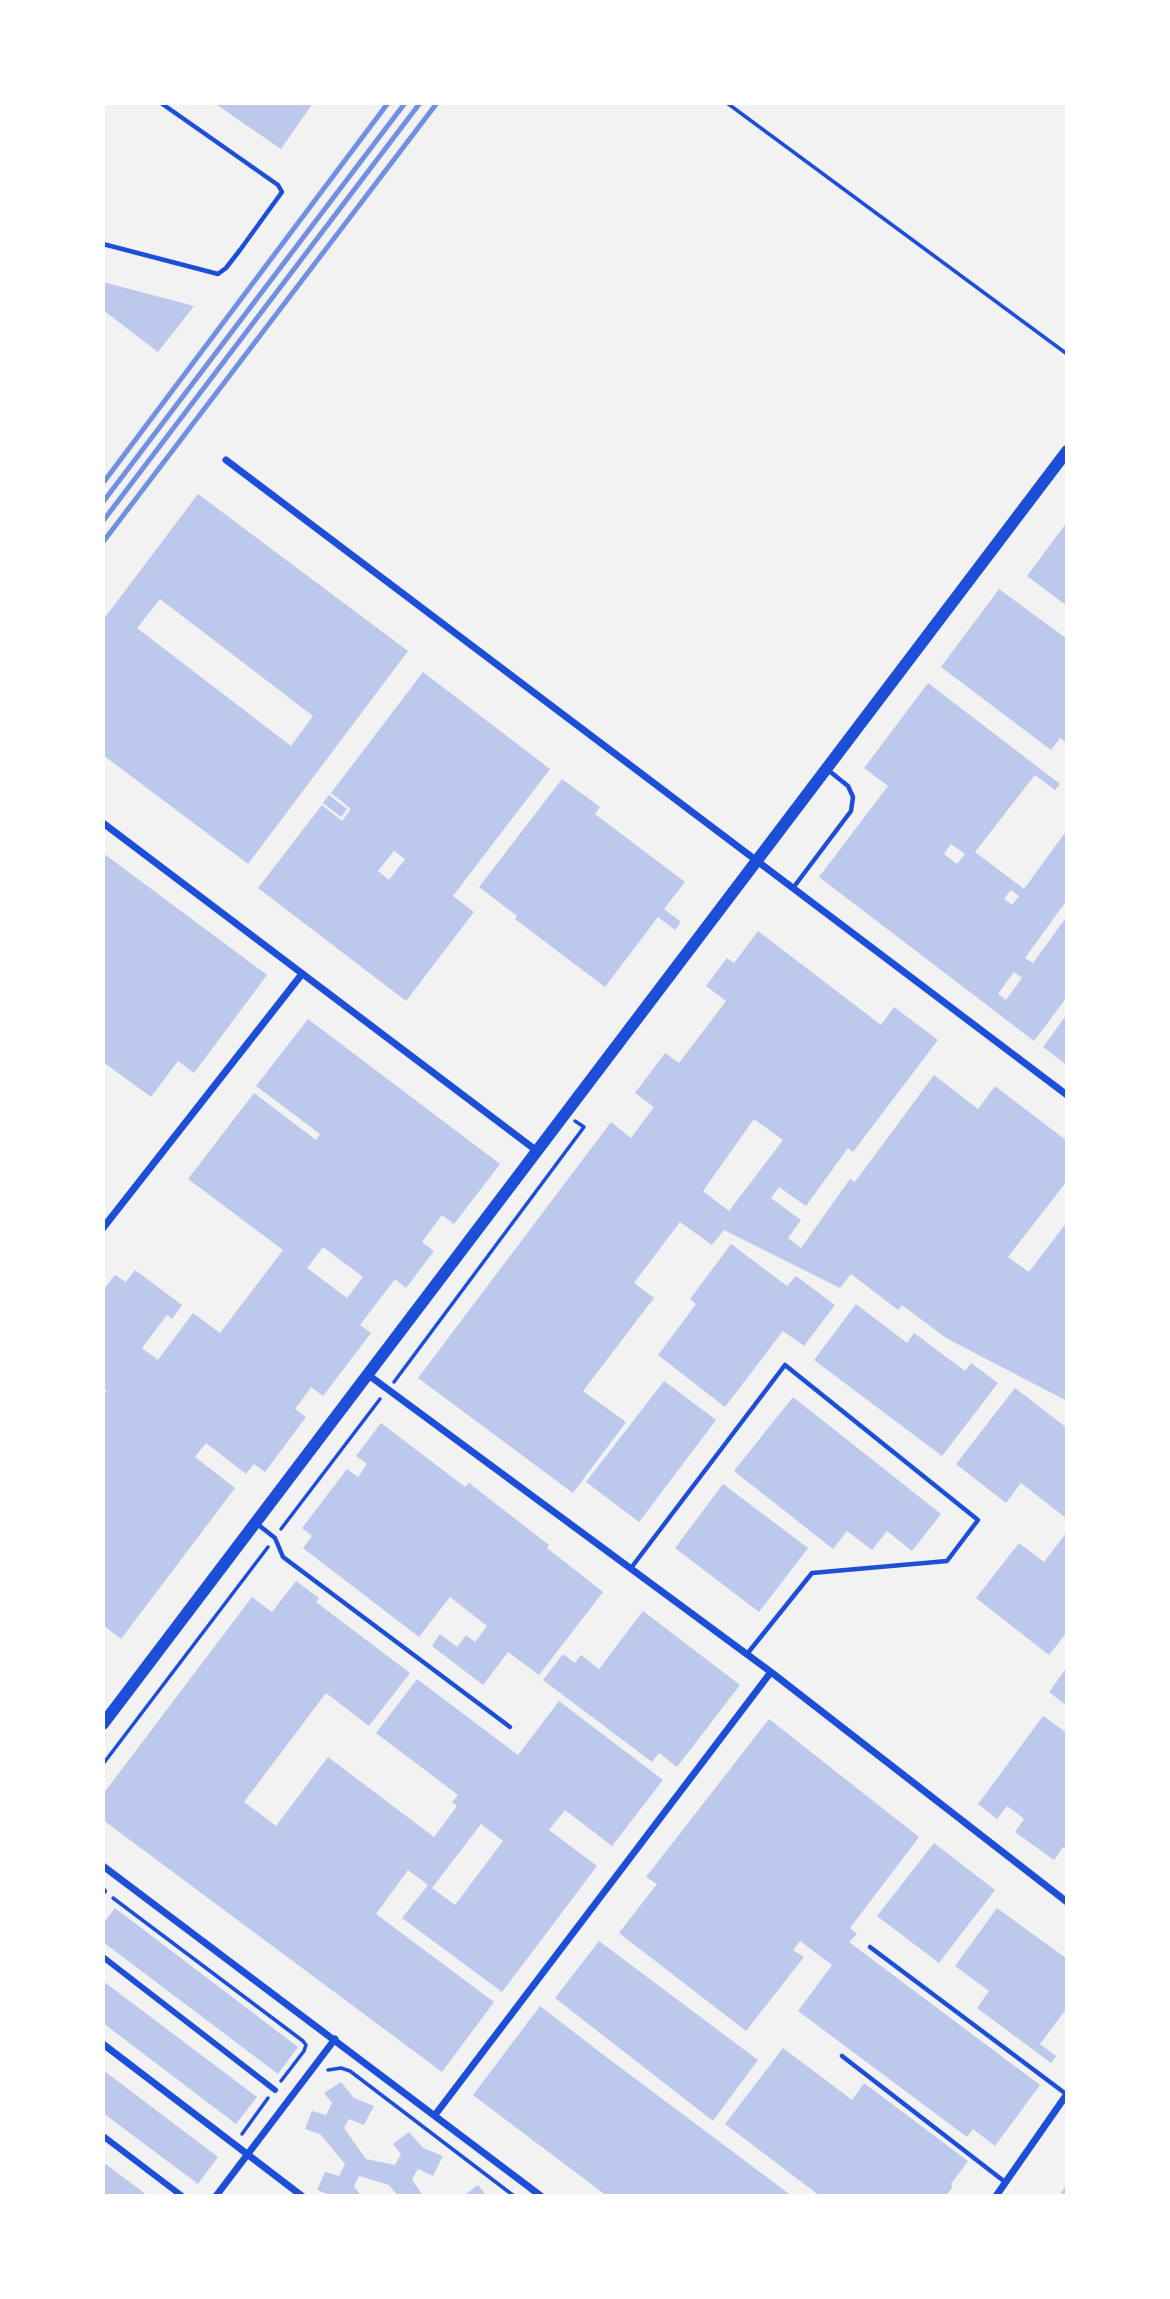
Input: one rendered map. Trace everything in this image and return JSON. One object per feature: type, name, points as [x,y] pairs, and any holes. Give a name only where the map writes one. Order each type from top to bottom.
[{"type":"street","points":[[103,1724],[1067,452]]},
{"type":"street","points":[[226,460],[1067,1095]]},
{"type":"street","points":[[103,823],[537,1151]]},
{"type":"street","points":[[103,1228],[302,974]]},
{"type":"street","points":[[368,1374],[771,1672],[1067,1902]]},
{"type":"street","points":[[435,2115],[771,1672]]},
{"type":"street","points":[[103,1866],[541,2196]]},
{"type":"street","points":[[103,1957],[275,2090]]},
{"type":"street","points":[[216,2196],[335,2039]]},
{"type":"street","points":[[103,2044],[302,2196]]},
{"type":"street","points":[[996,2196],[1067,2094]]},
{"type":"street","points":[[103,2136],[182,2196]]},
{"type":"lane","points":[[103,244],[218,274],[226,268],[282,192],[278,185],[161,103]]},
{"type":"lane","points":[[792,888],[851,811],[853,797],[848,786],[826,768]]},
{"type":"lane","points":[[630,1568],[785,1365],[978,1520],[947,1561],[812,1573],[747,1655]]},
{"type":"lane","points":[[255,1523],[275,1538],[283,1557],[510,1727]]},
{"type":"lane","points":[[870,1947],[1067,2094]]},
{"type":"lane","points":[[842,2056],[1006,2182]]},
{"type":"path","points":[[727,103],[1067,354]]},
{"type":"path","points":[[103,1764],[584,1127],[565,1113]]},
{"type":"path","points":[[104,1891],[306,2045],[234,2144]]},
{"type":"path","points":[[294,2063],[318,2081],[331,2068],[350,2071],[514,2196]]},
{"type":"building","points":[[214,103],[313,103],[281,149]]},
{"type":"building","points":[[103,282],[194,306],[158,352],[103,310]]},
{"type":"building","points":[[198,494],[408,651],[248,864],[103,755],[103,620]],"holes":[[[160,599],[313,716],[291,746],[137,628]]]},
{"type":"building","points":[[1067,522],[1067,606],[1027,576]]},
{"type":"building","points":[[999,589],[1067,639],[1067,743],[1060,738],[1051,750],[941,667]]},
{"type":"building","points":[[423,672],[550,769],[453,896],[474,912],[406,1001],[258,888],[322,805],[342,821],[351,809],[331,793]],"holes":[[[394,851],[405,859],[389,880],[378,871]]]},
{"type":"building","points":[[928,683],[1060,784],[1055,790],[1035,775],[975,852],[1024,889],[1067,830],[1067,900],[1025,958],[1033,963],[1067,916],[1067,997],[1034,1041],[819,877],[888,786],[864,768]],"holes":[[[951,844],[965,854],[957,864],[944,854]],[[1011,890],[1019,896],[1012,905],[1004,899]],[[1014,972],[1022,978],[1006,1000],[998,994]]]},
{"type":"building","points":[[562,779],[600,807],[595,814],[685,882],[664,909],[681,922],[675,930],[658,917],[605,987],[515,919],[517,916],[479,887]]},
{"type":"building","points":[[329,795],[347,809],[341,817],[323,803]]},
{"type":"building","points":[[103,853],[267,975],[194,1073],[178,1061],[151,1097],[103,1062]]},
{"type":"building","points":[[758,931],[881,1025],[894,1007],[938,1040],[853,1152],[848,1148],[806,1206],[779,1187],[771,1198],[801,1220],[788,1238],[801,1248],[850,1179],[855,1182],[934,1075],[978,1109],[995,1086],[1067,1141],[1067,1181],[1008,1257],[1029,1272],[1067,1222],[1067,1401],[946,1338],[902,1305],[898,1310],[851,1274],[840,1288],[724,1230],[712,1245],[680,1222],[634,1283],[654,1298],[583,1391],[626,1422],[573,1493],[418,1378],[611,1122],[631,1138],[654,1107],[635,1093],[665,1053],[679,1063],[726,1001],[706,986],[727,958],[734,963]],"holes":[[[754,1119],[783,1140],[729,1211],[703,1191]]]},
{"type":"building","points":[[1067,1014],[1067,1065],[1043,1047]]},
{"type":"building","points":[[308,1019],[500,1164],[454,1224],[442,1215],[422,1242],[434,1251],[406,1288],[395,1279],[360,1325],[371,1333],[323,1396],[311,1387],[295,1409],[306,1417],[265,1472],[254,1464],[246,1474],[206,1443],[195,1457],[235,1488],[121,1639],[103,1625],[103,1396],[107,1391],[103,1388],[103,1290],[115,1275],[126,1282],[135,1270],[182,1305],[172,1319],[167,1315],[142,1348],[158,1360],[193,1313],[220,1333],[283,1250],[188,1179],[254,1093],[316,1140],[320,1134],[256,1086]],"holes":[[[323,1247],[363,1277],[347,1298],[307,1268]]]},
{"type":"building","points":[[731,1244],[787,1286],[796,1276],[835,1305],[804,1346],[783,1331],[725,1407],[658,1355],[696,1304],[690,1299]]},
{"type":"building","points":[[856,1304],[907,1343],[914,1333],[965,1371],[971,1363],[998,1383],[942,1456],[814,1360]]},
{"type":"building","points":[[664,1381],[716,1420],[639,1522],[586,1482]]},
{"type":"building","points":[[1015,1388],[1067,1428],[1067,1519],[1021,1483],[1006,1503],[956,1464]]},
{"type":"building","points":[[793,1397],[941,1514],[912,1551],[887,1531],[872,1550],[847,1531],[833,1549],[734,1471]]},
{"type":"building","points":[[381,1423],[465,1487],[469,1483],[549,1545],[547,1548],[603,1592],[539,1675],[508,1652],[483,1685],[432,1646],[440,1634],[457,1647],[466,1635],[475,1642],[487,1626],[450,1597],[419,1637],[303,1548],[312,1536],[302,1528],[347,1469],[358,1477],[367,1464],[356,1456]]},
{"type":"building","points":[[723,1484],[808,1548],[759,1612],[675,1548]]},
{"type":"building","points":[[1067,1532],[1067,1632],[1049,1655],[976,1598],[1019,1543],[1044,1562]]},
{"type":"building","points":[[296,1581],[319,1598],[316,1602],[410,1673],[369,1726],[326,1693],[244,1802],[276,1826],[328,1757],[434,1837],[457,1806],[452,1802],[458,1795],[376,1733],[417,1679],[518,1755],[559,1701],[663,1780],[612,1846],[565,1810],[549,1830],[597,1866],[502,1992],[402,1918],[428,1885],[408,1870],[376,1914],[494,2002],[442,2072],[103,1820],[103,1794],[252,1597],[272,1612]],"holes":[[[481,1824],[503,1841],[455,1905],[432,1888]]]},
{"type":"building","points":[[643,1611],[740,1685],[677,1767],[659,1753],[652,1762],[543,1680],[563,1654],[575,1663],[581,1655],[599,1669]]},
{"type":"building","points":[[1067,1667],[1067,1706],[1049,1692]]},
{"type":"building","points":[[1043,1716],[1067,1733],[1067,1850],[1063,1847],[1054,1860],[1015,1832],[1024,1819],[1017,1813],[1007,1806],[997,1819],[978,1804]]},
{"type":"building","points":[[769,1719],[919,1837],[850,1928],[857,1934],[849,1942],[1040,2085],[995,2146],[973,2129],[967,2137],[798,2011],[832,1965],[800,1941],[793,1950],[804,1957],[746,2031],[619,1933],[657,1884],[646,1877]]},
{"type":"building","points":[[934,1843],[995,1890],[939,1963],[877,1916]]},
{"type":"building","points":[[115,1908],[298,2047],[278,2074],[103,1942],[103,1924]]},
{"type":"building","points":[[997,1908],[1067,1959],[1067,2008],[1040,2044],[1056,2056],[1051,2063],[977,2008],[989,1991],[955,1966]]},
{"type":"building","points":[[599,1941],[758,2060],[713,2121],[555,1998]]},
{"type":"building","points":[[103,1981],[257,2097],[236,2124],[103,2023]]},
{"type":"building","points":[[540,2006],[792,2196],[607,2196],[506,2120],[473,2095]]},
{"type":"building","points":[[783,2048],[852,2100],[864,2083],[968,2161],[951,2184],[953,2186],[946,2196],[820,2196],[725,2124]]},
{"type":"building","points":[[103,2070],[218,2157],[198,2184],[103,2113]]},
{"type":"building","points":[[341,2082],[354,2098],[374,2106],[364,2125],[349,2119],[344,2128],[366,2159],[395,2165],[401,2154],[393,2144],[409,2132],[423,2148],[443,2156],[433,2176],[418,2169],[412,2179],[423,2196],[398,2196],[389,2185],[359,2176],[354,2186],[361,2196],[333,2196],[317,2190],[325,2172],[339,2176],[345,2164],[320,2134],[305,2129],[312,2111],[326,2115],[332,2103],[324,2093]]},
{"type":"building","points":[[103,2162],[119,2174],[148,2196],[103,2196]]},
{"type":"building","points":[[1067,2184],[1067,2196],[1059,2196]]},
{"type":"building","points":[[478,2185],[487,2196],[463,2196]]},
{"type":"railway","points":[[103,483],[388,103]]},
{"type":"railway","points":[[103,502],[405,103]]},
{"type":"railway","points":[[103,521],[420,103]]},
{"type":"railway","points":[[103,542],[437,103]]}]
